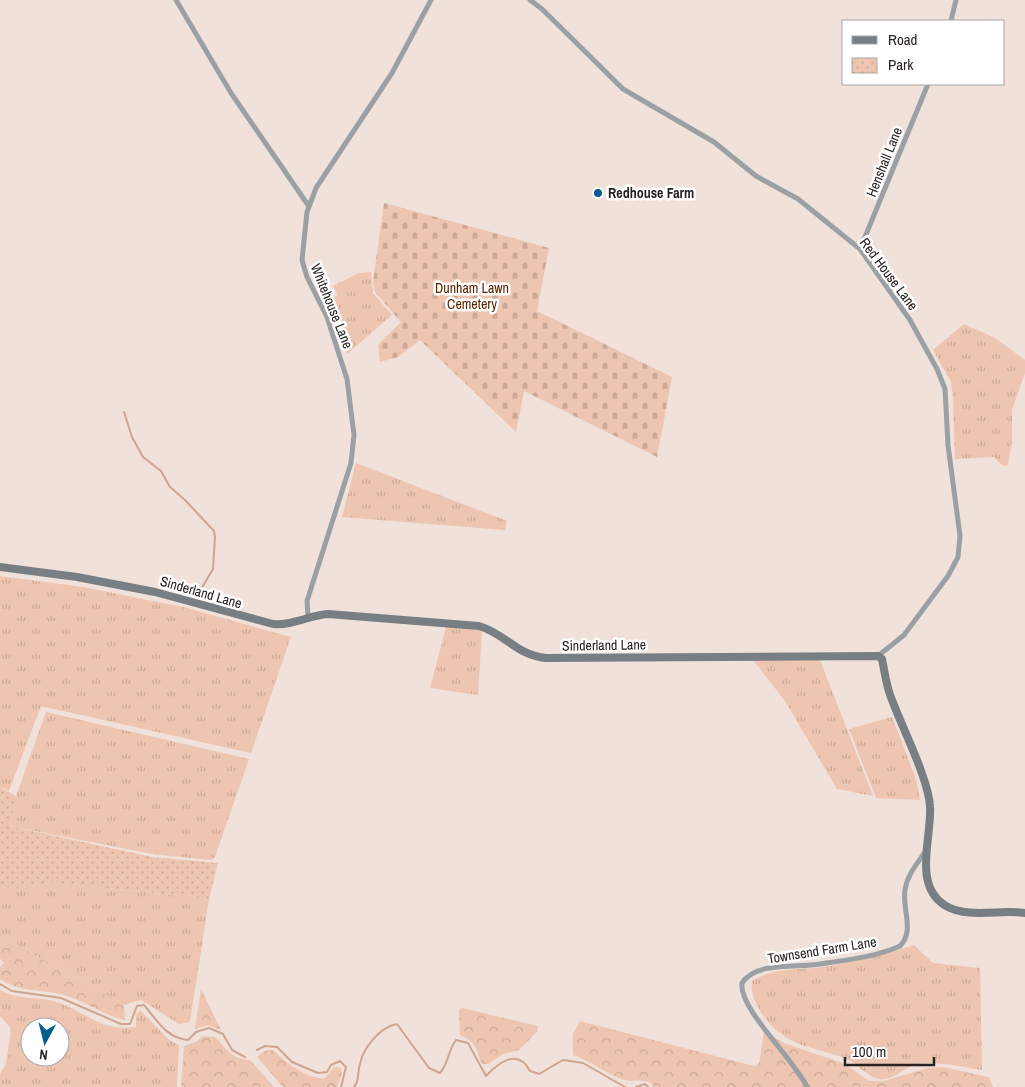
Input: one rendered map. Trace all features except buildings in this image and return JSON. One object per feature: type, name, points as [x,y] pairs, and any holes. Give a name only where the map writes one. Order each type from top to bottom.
[{"type":"street","points":[[176,0],[231,93],[308,206]]},
{"type":"street","name":"Whitehouse Lane","points":[[308,617],[307,601],[351,463],[354,436],[347,379],[327,317],[307,277],[302,260],[308,206],[316,188],[392,73],[431,0]]},
{"type":"street","name":"Red House Lane","points":[[530,0],[542,9],[623,89],[714,142],[756,176],[798,199],[860,249],[910,320],[929,353],[945,389],[948,445],[960,536],[958,557],[948,576],[910,628],[878,656]]},
{"type":"street","points":[[951,20],[956,0]]},
{"type":"street","name":"Henshall Lane","points":[[860,249],[928,85]]},
{"type":"street","name":"Sinderland Lane","points":[[0,567],[77,577],[155,592],[273,624],[284,624],[308,617],[343,614],[479,626],[493,631],[525,654],[546,658],[878,656]]},
{"type":"street","points":[[878,656],[882,659],[891,699],[921,774],[930,804],[930,820],[925,852],[930,884],[935,896],[946,906],[967,912],[1025,912]]},
{"type":"street","name":"Townsend Farm Lane","points":[[808,1087],[798,1070],[752,1012],[743,993],[742,983],[755,974],[775,966],[817,965],[900,946],[907,936],[908,929],[904,901],[906,885],[915,866],[925,852]]},
{"type":"green space","name":"Dunham Lawn Cemetery","points":[[384,203],[549,248],[537,311],[672,377],[657,457],[524,391],[516,432],[420,340],[398,357],[380,362],[378,345],[401,322],[375,292],[373,282]]},
{"type":"green space","points":[[371,272],[373,293],[392,315],[347,354],[328,301],[338,295],[333,286],[359,273]]},
{"type":"green space","points":[[964,324],[995,338],[1025,360],[1025,373],[1012,410],[1012,441],[1008,465],[1003,466],[994,457],[955,459],[951,382],[933,350]]},
{"type":"green space","points":[[356,463],[507,521],[505,530],[342,517]]},
{"type":"green space","points":[[0,576],[83,587],[183,607],[291,637],[251,753],[41,706],[9,791],[0,787]]},
{"type":"green space","points":[[446,627],[482,630],[478,695],[430,688]]},
{"type":"green space","points":[[753,660],[820,660],[873,796],[837,789],[785,701]]},
{"type":"green space","points":[[46,712],[249,759],[215,857],[211,860],[152,854],[10,826],[16,796]]},
{"type":"green space","points":[[892,717],[916,779],[920,800],[876,798],[849,729]]},
{"type":"green space","points":[[0,787],[16,796],[10,826],[152,857],[218,863],[209,899],[52,882],[21,888],[0,887]]},
{"type":"green space","points":[[52,882],[209,899],[190,1022],[179,1024],[141,1000],[124,1005],[5,938],[0,947],[0,887],[21,888]]},
{"type":"green space","points":[[5,938],[124,1005],[125,1020],[108,1015],[68,996],[14,986],[0,979],[0,967],[4,963],[0,959],[0,947]]},
{"type":"green space","points":[[914,945],[933,963],[980,968],[982,1070],[926,1063],[913,1065],[890,1078],[875,1078],[847,1059],[803,1045],[782,1035],[768,1022],[757,1006],[752,989],[752,981],[761,976],[778,971],[846,963]]},
{"type":"green space","points":[[201,989],[221,1030],[208,1025],[195,1029]]},
{"type":"green space","points":[[0,990],[18,996],[49,1000],[72,1008],[100,1023],[122,1028],[136,1027],[136,1016],[140,1010],[169,1040],[179,1045],[177,1087],[0,1087],[0,1074],[6,1064],[11,1028],[0,1016]]},
{"type":"green space","points":[[462,1008],[538,1026],[537,1032],[519,1050],[503,1054],[488,1064],[482,1064],[473,1043],[460,1035],[459,1010]]},
{"type":"green space","points":[[580,1021],[754,1066],[759,1063],[764,1031],[784,1043],[845,1064],[869,1081],[884,1081],[927,1068],[942,1067],[989,1077],[993,1087],[653,1087],[652,1084],[645,1081],[618,1078],[573,1055],[573,1034]]},
{"type":"green space","points":[[203,1036],[215,1037],[233,1055],[250,1060],[274,1087],[181,1087],[184,1046],[196,1042]]},
{"type":"green space","points":[[273,1050],[296,1069],[317,1078],[324,1079],[334,1067],[341,1068],[342,1074],[337,1087],[283,1087],[257,1057],[264,1051]]},
{"type":"waterway","points":[[124,412],[132,437],[143,457],[161,471],[170,487],[214,531],[213,569],[197,596]]},
{"type":"waterway","points":[[0,984],[12,991],[61,998],[121,1024],[130,1024],[137,1006],[144,1005],[163,1027],[174,1036],[188,1040],[196,1032],[209,1028],[223,1034],[232,1050],[245,1057]]},
{"type":"waterway","points":[[354,1087],[357,1082],[362,1058],[373,1039],[384,1029],[397,1024],[429,1068],[440,1073],[456,1040],[468,1043],[486,1076],[502,1062],[508,1060],[520,1060],[530,1071],[539,1074],[563,1060],[583,1063],[625,1087]]},
{"type":"waterway","points":[[257,1050],[265,1046],[277,1047],[292,1062],[318,1073],[327,1072],[331,1065],[340,1061],[346,1067],[341,1087]]},
{"type":"waterway","points":[[636,1087],[645,1084],[648,1087]]},
{"type":"place","name":"Redhouse Farm","points":[[598,193]]}]
